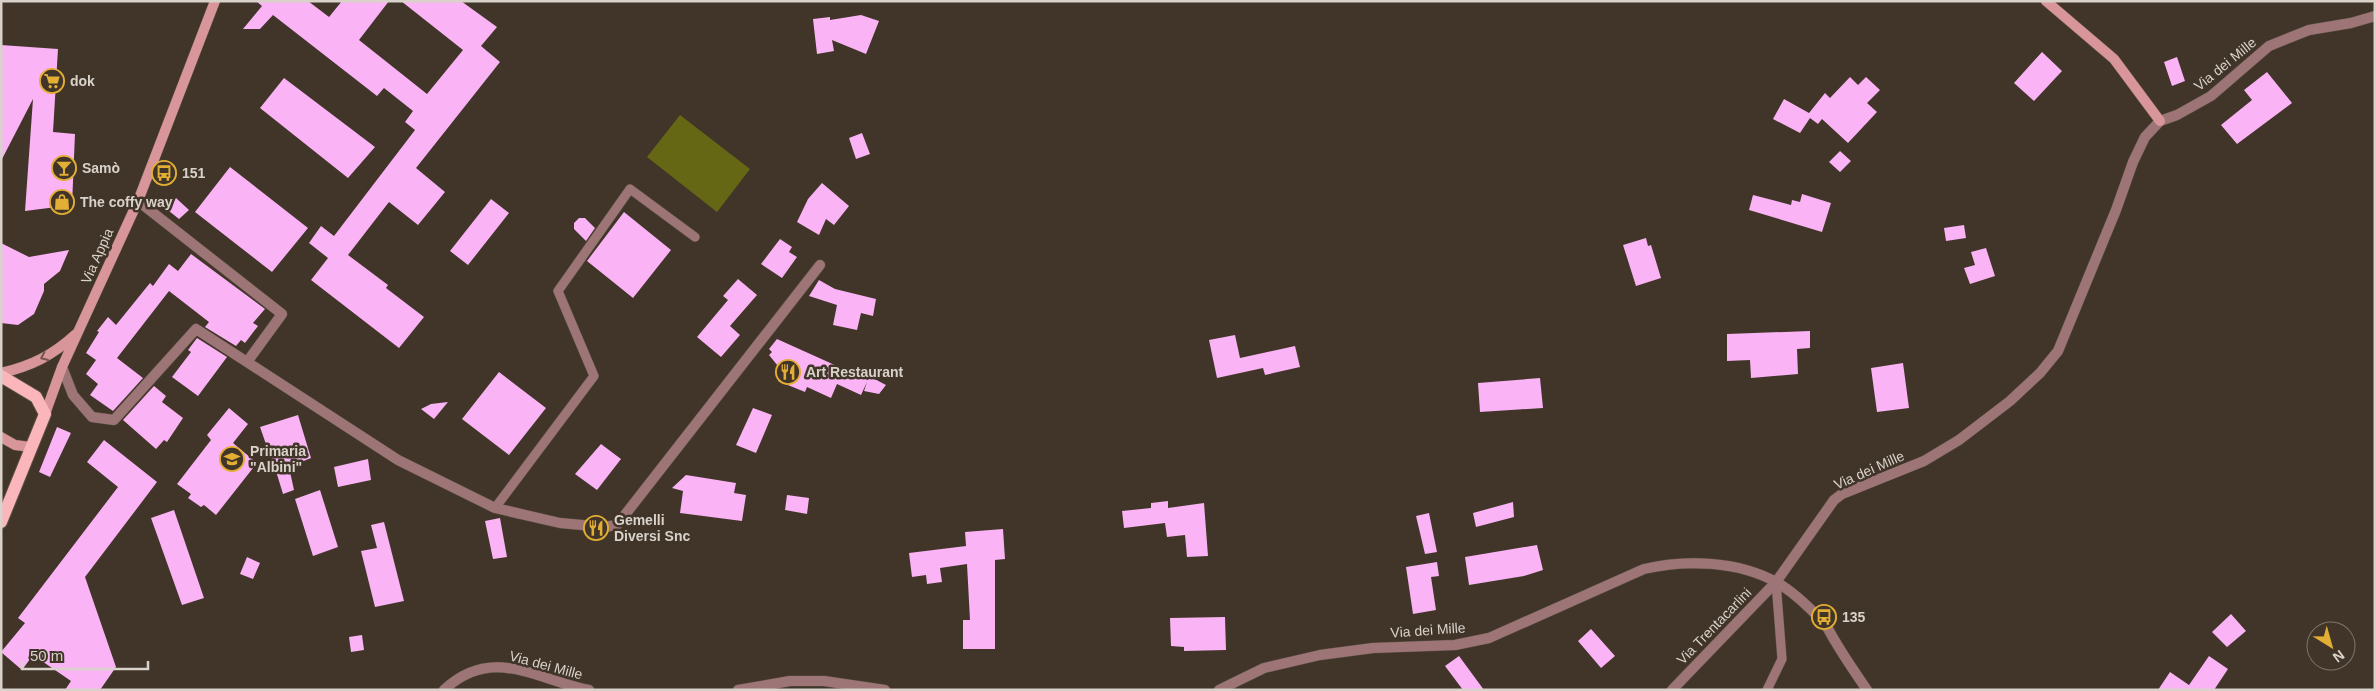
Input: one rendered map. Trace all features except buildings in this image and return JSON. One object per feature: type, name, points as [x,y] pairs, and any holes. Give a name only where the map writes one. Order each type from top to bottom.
[{"type":"main road","name":"Via Appia","points":[[1,521],[45,414],[62,367],[138,201],[216,1]]},
{"type":"main road","points":[[2046,1],[2114,59],[2160,121]]},
{"type":"main road","points":[[1,374],[56,352],[80,330]]},
{"type":"main road","points":[[1,374],[36,397],[45,414]]},
{"type":"main road","points":[[1,437],[15,445],[31,447]]},
{"type":"street","name":"Via dei Mille","points":[[1219,690],[1264,668],[1320,655],[1373,648],[1455,644],[1489,638],[1644,569],[1662,564],[1713,565],[1741,569],[1776,582],[1834,500],[1842,494],[1924,461],[1959,440],[2010,401],[2058,351],[2144,137],[2160,121],[2177,115],[2211,96],[2269,46],[2308,30],[2351,23],[2375,16]]},
{"type":"street","points":[[138,201],[282,314],[248,362]]},
{"type":"street","points":[[62,367],[73,395],[92,417],[114,420],[196,329],[398,460],[495,508],[560,523],[604,527],[617,525],[820,265]]},
{"type":"street","points":[[1776,582],[1824,623],[1867,690]]},
{"type":"street","name":"Via Trentacarlini","points":[[1672,690],[1776,582]]},
{"type":"street","name":"Via dei Mille","points":[[444,690],[468,672],[485,667],[509,667],[589,690]]},
{"type":"street","points":[[738,690],[790,681],[824,680],[885,690]]},
{"type":"lane","points":[[495,508],[594,376],[558,291],[630,189],[695,237]]},
{"type":"lane","points":[[1767,690],[1782,659],[1776,582]]},
{"type":"shaded area","points":[[680,115],[750,169],[717,212],[647,157]]},
{"type":"place","name":"dok","points":[[52,81]]},
{"type":"place","name":"Samò","points":[[64,168]]},
{"type":"place","name":"151","points":[[164,173]]},
{"type":"place","name":"The coffy way","points":[[62,202]]},
{"type":"place","name":"Art Restaurant","points":[[788,372]]},
{"type":"place","name":"Primaria \"Albini\"","points":[[232,459]]},
{"type":"place","name":"Gemelli Diversi Snc","points":[[596,528]]},
{"type":"place","name":"135","points":[[1824,617]]}]
